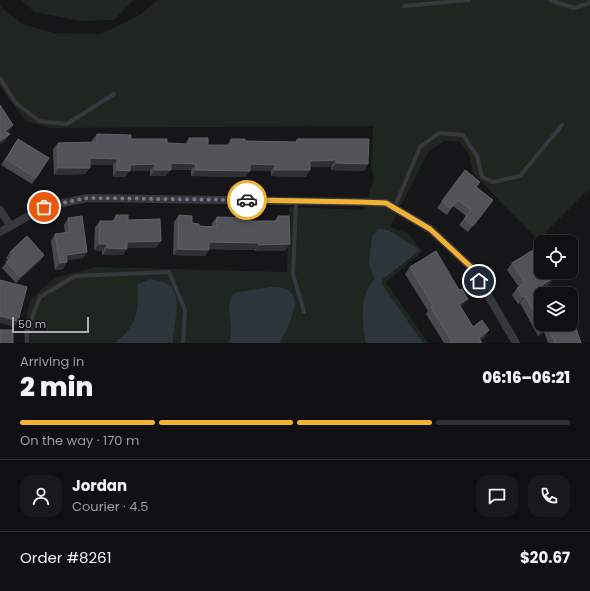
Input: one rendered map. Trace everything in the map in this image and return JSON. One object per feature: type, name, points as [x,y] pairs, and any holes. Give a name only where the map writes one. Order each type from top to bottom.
[{"type":"street","points":[[0,232],[44,207],[87,198],[386,203],[430,229],[472,268],[516,343]]},
{"type":"street","points":[[0,210],[10,225]]},
{"type":"lane","points":[[404,6],[469,0]]},
{"type":"lane","points":[[550,0],[574,8],[590,3]]},
{"type":"lane","points":[[0,78],[16,103],[39,121],[67,124],[114,94]]},
{"type":"lane","points":[[396,204],[420,147],[439,133],[463,135],[477,156],[482,177],[493,182],[520,176],[562,125]]},
{"type":"lane","points":[[296,204],[293,274],[304,312]]},
{"type":"lane","points":[[27,343],[27,331],[40,297],[75,276],[169,272],[185,310],[182,343]]},
{"type":"shaded area","points":[[20,0],[133,0],[114,20],[80,21],[35,12]]},
{"type":"shaded area","points":[[157,0],[590,0],[590,188],[543,235],[534,236],[473,173],[469,154],[460,142],[444,141],[428,152],[390,227],[407,233],[423,251],[386,282],[428,343],[24,343],[24,331],[30,300],[54,278],[96,267],[287,272],[289,207],[364,210],[374,179],[371,167],[373,126],[51,128],[26,121],[5,94],[0,85],[0,6],[22,24],[54,33],[101,34],[140,15]]},
{"type":"shaded area","points":[[378,229],[388,230],[420,250],[382,280],[381,283],[423,343],[366,343],[363,326],[363,306],[366,293],[374,278],[369,263],[372,236]]},
{"type":"shaded area","points":[[150,279],[166,283],[172,288],[175,295],[177,310],[173,343],[114,343],[128,331],[135,317],[138,302],[138,284]]},
{"type":"shaded area","points":[[270,287],[283,288],[290,292],[294,298],[292,316],[280,343],[229,343],[231,330],[229,307],[234,293]]},
{"type":"building","points":[[0,105],[13,125],[5,131],[10,134],[0,141]]},
{"type":"building","points":[[97,134],[131,135],[131,139],[167,139],[167,143],[189,144],[189,138],[208,138],[208,145],[231,145],[231,139],[245,139],[245,141],[297,142],[297,139],[369,139],[368,164],[336,163],[336,160],[310,161],[310,170],[275,170],[275,165],[250,164],[250,171],[196,170],[196,164],[171,163],[171,170],[155,170],[155,164],[130,165],[130,171],[117,170],[118,159],[90,158],[90,168],[58,168],[58,143],[97,142]]},
{"type":"building","points":[[18,139],[49,158],[36,178],[6,159]]},
{"type":"building","points":[[465,170],[480,182],[476,187],[493,200],[473,226],[464,219],[471,210],[458,200],[451,208],[442,201]]},
{"type":"building","points":[[116,215],[128,215],[128,220],[160,219],[161,241],[127,242],[127,249],[107,248],[107,244],[99,244],[100,221],[116,221]]},
{"type":"building","points":[[179,215],[192,216],[192,223],[199,224],[199,226],[216,227],[217,217],[249,218],[249,221],[278,221],[278,216],[289,216],[290,244],[259,245],[259,243],[209,242],[209,250],[178,249]]},
{"type":"building","points":[[82,216],[87,252],[66,255],[67,262],[60,263],[55,234],[70,232],[68,218]]},
{"type":"building","points":[[27,236],[44,255],[20,277],[6,262],[14,255],[10,252]]},
{"type":"building","points":[[533,250],[534,279],[552,279],[542,285],[543,287],[534,287],[534,312],[525,296],[523,297],[517,288],[525,283],[512,263]]},
{"type":"building","points":[[436,251],[459,290],[462,289],[468,299],[459,304],[473,327],[482,320],[489,330],[479,338],[482,343],[450,343],[452,342],[431,307],[433,306],[410,267]]},
{"type":"building","points":[[0,280],[27,287],[18,321],[0,316]]},
{"type":"building","points":[[0,330],[13,330],[13,343],[0,343]]},
{"type":"building","points":[[550,331],[577,331],[581,343],[555,343]]},
{"type":"way so far","points":[[44,207],[87,198],[247,200]]},
{"type":"route","points":[[247,200],[386,203],[430,229],[472,268],[479,281]]}]
